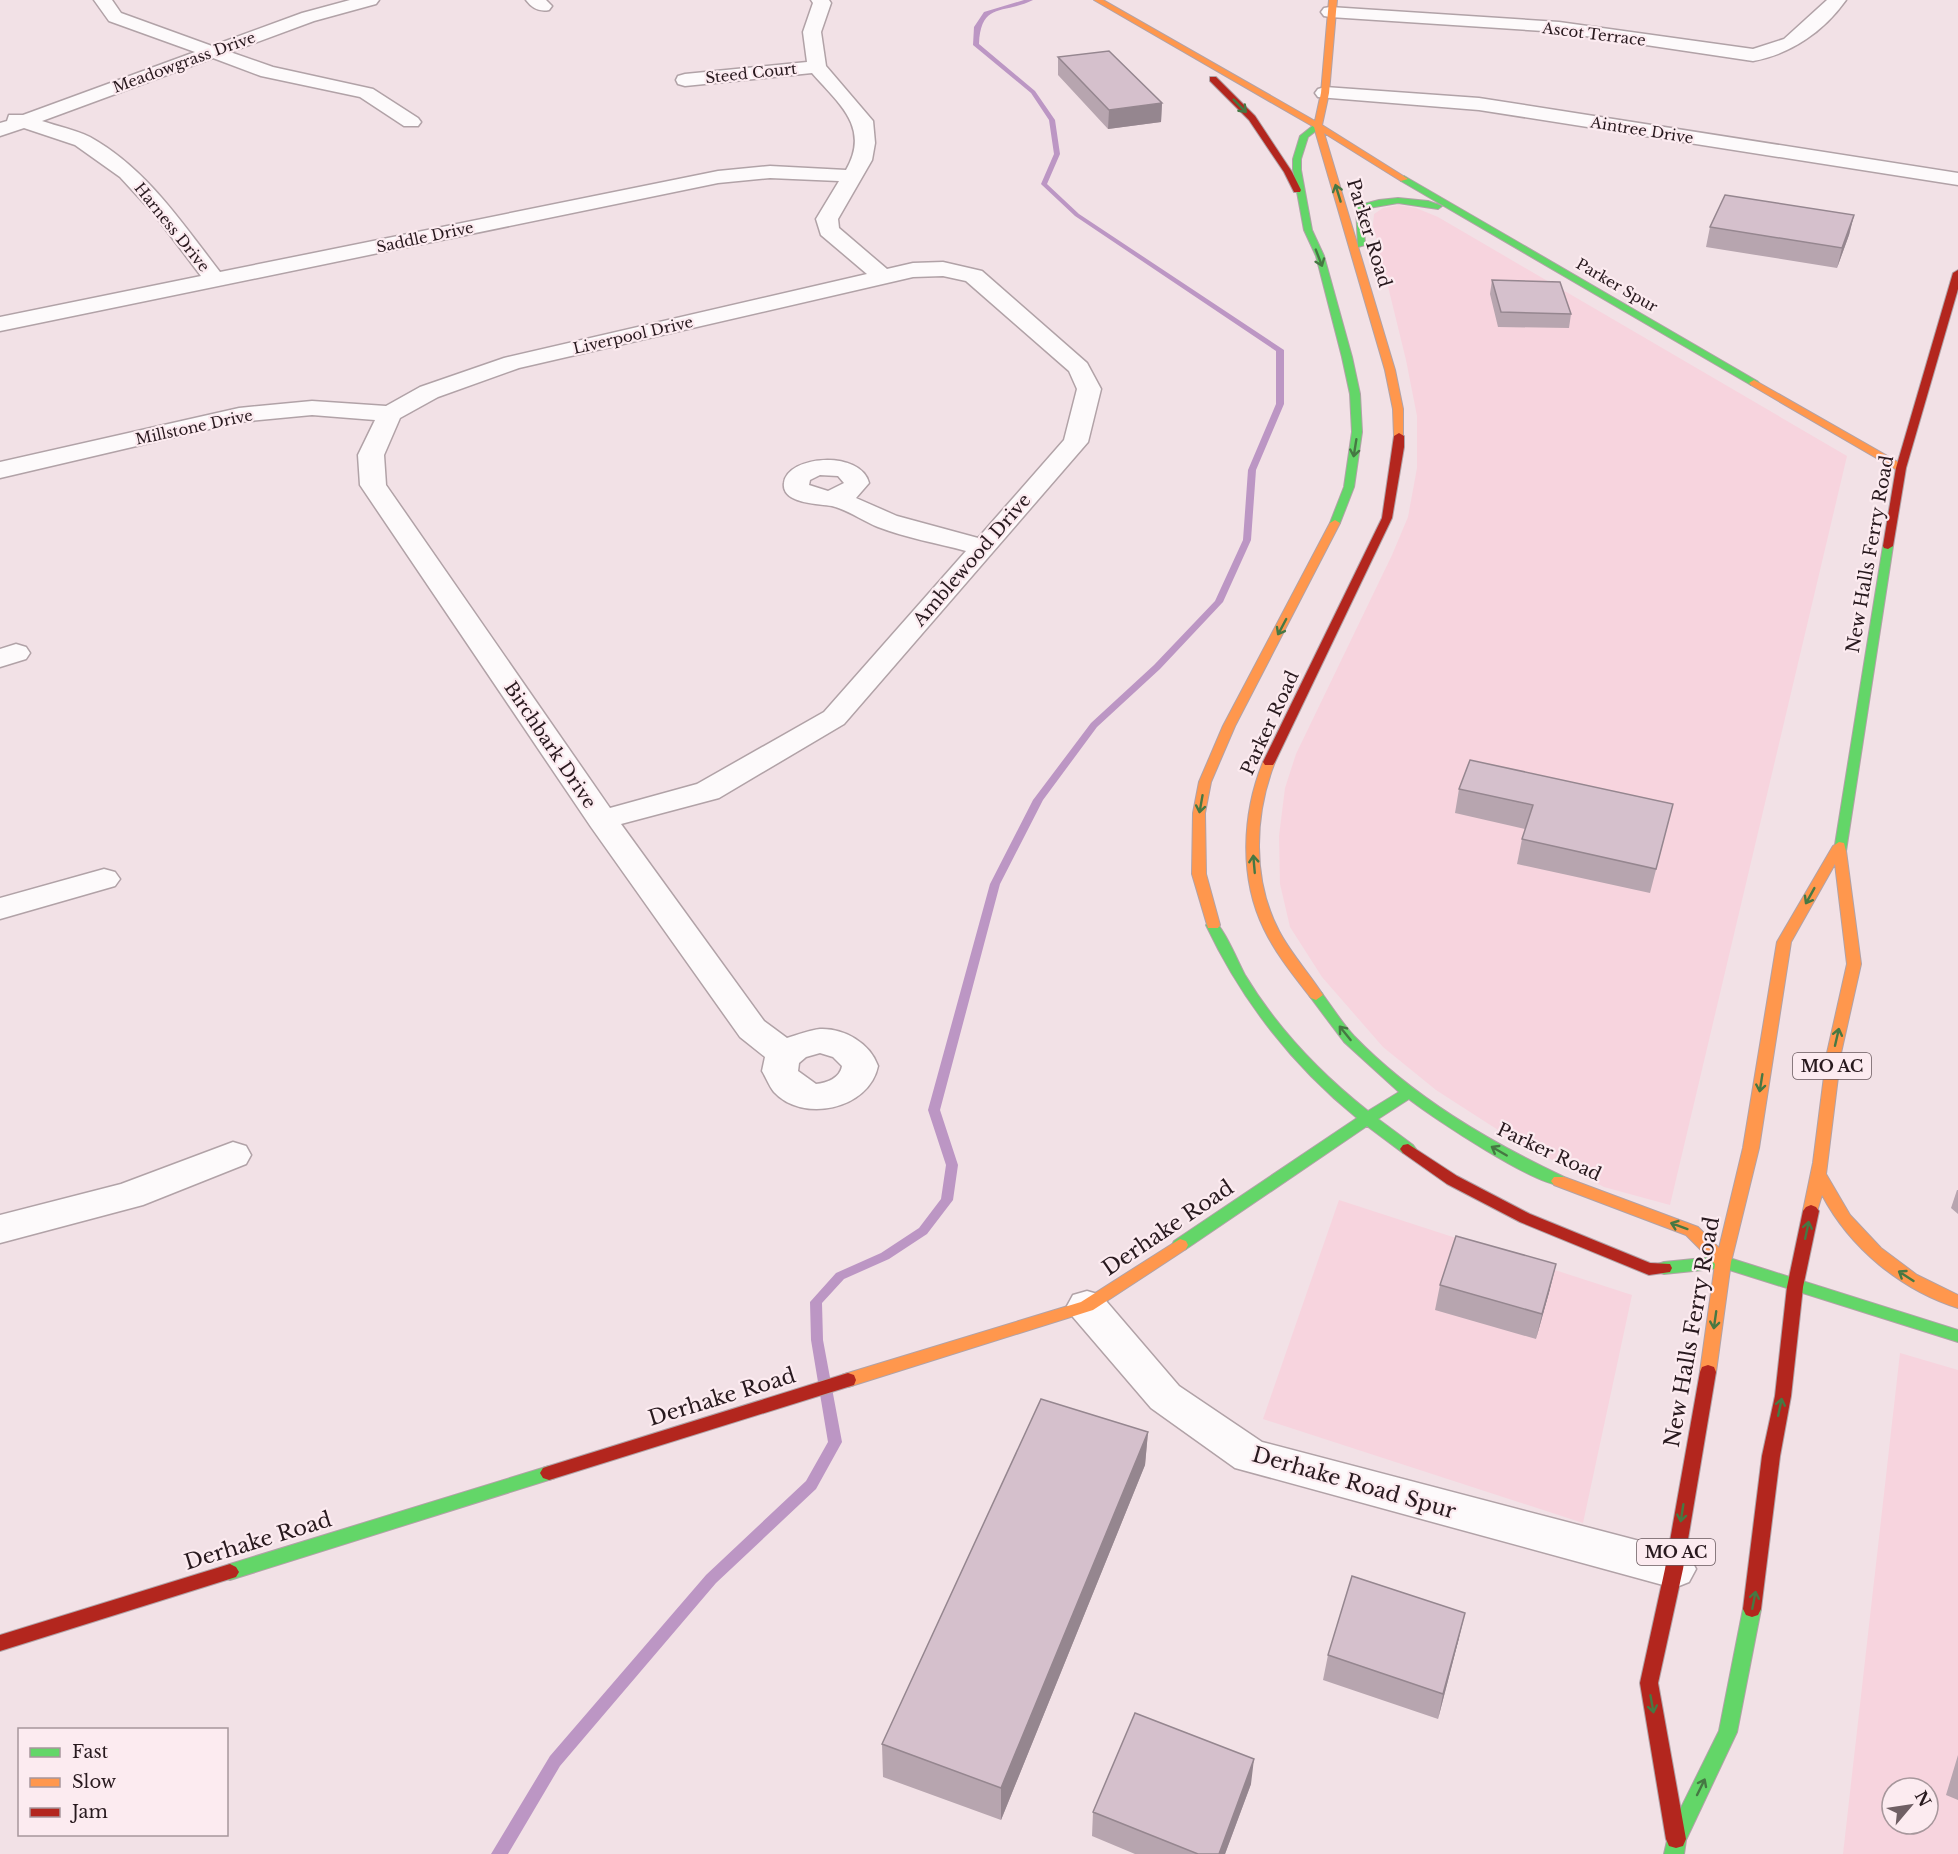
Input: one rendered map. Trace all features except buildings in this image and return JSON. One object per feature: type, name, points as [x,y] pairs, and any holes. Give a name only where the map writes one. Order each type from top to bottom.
[{"type":"main road","points":[[1098,0],[1318,126]]},
{"type":"main road","points":[[1318,126],[1311,96],[1332,6]]},
{"type":"main road","name":"Parker Road","points":[[1206,61],[1209,74],[1252,118],[1288,172],[1303,202]]},
{"type":"main road","points":[[1269,97],[1311,96]]},
{"type":"main road","name":"Parker Road","points":[[1723,1262],[1692,1231],[1567,1184],[1520,1162],[1409,1092],[1349,1039],[1302,976],[1268,923],[1254,867],[1254,820],[1261,778],[1387,518],[1399,447],[1398,409],[1390,370],[1318,126],[1304,136],[1297,170],[1308,230],[1320,256],[1355,394],[1357,432],[1349,487],[1331,533],[1229,726],[1205,782],[1199,813],[1199,874],[1213,926],[1242,985],[1276,1032],[1316,1076],[1365,1119],[1452,1180],[1525,1218],[1649,1269],[1723,1262],[1794,1287],[1958,1336]]},
{"type":"main road","name":"Parker Spur","points":[[1318,126],[1455,210],[1901,468]]},
{"type":"main road","points":[[1363,274],[1359,208],[1382,199],[1413,200],[1455,210]]},
{"type":"main road","name":"New Halls Ferry Road","points":[[1676,1839],[1728,1732],[1756,1590],[1771,1456],[1783,1395],[1794,1287],[1818,1174],[1834,1053],[1854,964],[1839,846],[1901,468],[1958,273]]},
{"type":"main road","name":"New Halls Ferry Road","points":[[1674,1854],[1676,1839],[1649,1683],[1674,1569],[1687,1479],[1711,1354],[1723,1262],[1751,1148],[1784,942],[1839,846]]},
{"type":"main road","name":"Derhake Road","points":[[0,1643],[1087,1306],[1140,1274],[1365,1119],[1409,1092]]},
{"type":"main road","points":[[1818,1174],[1831,1203],[1853,1235],[1885,1263],[1923,1287],[1958,1302]]},
{"type":"street","points":[[104,0],[115,17],[268,72],[366,93],[411,122]]},
{"type":"street","name":"Meadowgrass Drive","points":[[0,130],[308,16],[370,0]]},
{"type":"street","points":[[820,0],[822,3],[812,32],[817,67],[863,122],[865,144],[862,160],[827,219],[829,230],[883,276]]},
{"type":"street","name":"Ascot Terrace","points":[[1332,6],[1559,27],[1753,55],[1773,52],[1790,44],[1837,0]]},
{"type":"street","name":"Steed Court","points":[[685,80],[817,67]]},
{"type":"street","name":"Aintree Drive","points":[[1311,96],[1479,104],[1958,179]]},
{"type":"street","name":"Harness Drive","points":[[0,113],[82,141],[127,173],[161,210],[215,280]]},
{"type":"street","name":"Saddle Drive","points":[[0,324],[718,177],[770,172],[853,176]]},
{"type":"street","name":"Amblewood Drive","points":[[602,820],[708,791],[834,718],[1076,442],[1089,389],[1079,368],[974,276],[943,269],[913,270],[883,276]]},
{"type":"street","name":"Liverpool Drive","points":[[390,414],[429,392],[512,363],[883,276]]},
{"type":"street","name":"Millstone Drive","points":[[0,470],[239,416],[312,408],[390,414]]},
{"type":"street","name":"Birchbark Drive","points":[[390,414],[371,455],[373,485],[602,820],[752,1029],[785,1054]]},
{"type":"street","points":[[835,498],[888,522],[983,547]]},
{"type":"street","points":[[0,909],[105,879]]},
{"type":"street","points":[[0,1229],[130,1195],[233,1155]]},
{"type":"street","name":"Derhake Road Spur","points":[[1087,1306],[1165,1397],[1250,1456],[1674,1569]]},
{"type":"shaded area","points":[[1399,205],[1416,208],[1438,217],[1847,456],[1670,1205],[1604,1187],[1512,1139],[1436,1090],[1383,1047],[1322,977],[1290,927],[1280,884],[1279,836],[1285,788],[1296,754],[1408,517],[1417,468],[1417,416],[1406,360],[1373,225],[1374,214],[1383,208]]},
{"type":"shaded area","points":[[1339,1200],[1632,1295],[1583,1523],[1263,1419]]},
{"type":"shaded area","points":[[1900,1353],[1958,1370],[1958,1854],[1843,1854]]},
{"type":"waterway","points":[[499,1854],[555,1761],[711,1579],[811,1485],[835,1442],[817,1340],[816,1302],[840,1276],[885,1256],[923,1231],[947,1200],[952,1165],[934,1110],[995,884],[1038,800],[1094,725],[1157,667],[1219,602],[1247,540],[1252,470],[1280,404],[1280,350],[1077,215],[1044,184],[1057,154],[1052,120],[1033,92],[976,45],[977,27],[986,13],[1030,0]]},
{"type":"traffic: fast","points":[[1318,126],[1304,136],[1297,159],[1297,170],[1308,230],[1320,256],[1347,357],[1355,394],[1357,432],[1349,487],[1335,523]]},
{"type":"traffic: fast","points":[[1404,179],[1754,383]]},
{"type":"traffic: fast","points":[[1361,245],[1359,208],[1379,202],[1398,201],[1438,206]]},
{"type":"traffic: fast","points":[[1840,851],[1888,546]]},
{"type":"traffic: fast","points":[[1213,925],[1229,959],[1249,992],[1294,1050],[1348,1102],[1408,1149]]},
{"type":"traffic: fast","points":[[1316,995],[1349,1039],[1395,1081],[1421,1101],[1475,1137],[1559,1181]]},
{"type":"traffic: fast","points":[[1180,1245],[1409,1092]]},
{"type":"traffic: fast","points":[[1664,1268],[1723,1262],[1958,1336]]},
{"type":"traffic: fast","points":[[230,1572],[549,1473]]},
{"type":"traffic: fast","points":[[1674,1854],[1676,1839],[1728,1732],[1752,1609]]},
{"type":"traffic: slow","points":[[1098,0],[1318,126],[1404,179]]},
{"type":"traffic: slow","points":[[1333,0],[1325,93],[1318,126],[1390,370],[1398,409],[1399,436]]},
{"type":"traffic: slow","points":[[1754,383],[1901,468]]},
{"type":"traffic: slow","points":[[1213,925],[1199,874],[1199,813],[1205,782],[1229,726],[1335,523]]},
{"type":"traffic: slow","points":[[1269,762],[1262,780],[1254,820],[1254,863],[1261,904],[1277,941],[1316,995]]},
{"type":"traffic: slow","points":[[1708,1372],[1723,1262],[1751,1148],[1784,942],[1839,846]]},
{"type":"traffic: slow","points":[[1811,1211],[1821,1163],[1834,1053],[1854,964],[1840,851]]},
{"type":"traffic: slow","points":[[1819,1174],[1845,1219],[1875,1253],[1912,1279],[1958,1302]]},
{"type":"traffic: slow","points":[[1559,1181],[1692,1231],[1723,1262]]},
{"type":"traffic: slow","points":[[848,1380],[1087,1306],[1180,1245]]},
{"type":"traffic: jam","points":[[1213,79],[1252,118],[1288,172],[1297,190]]},
{"type":"traffic: jam","points":[[1888,546],[1901,468],[1958,273]]},
{"type":"traffic: jam","points":[[1269,762],[1387,518],[1399,436]]},
{"type":"traffic: jam","points":[[1408,1149],[1452,1180],[1525,1218],[1649,1269],[1664,1268]]},
{"type":"traffic: jam","points":[[1752,1609],[1771,1456],[1783,1396],[1795,1287],[1811,1211]]},
{"type":"traffic: jam","points":[[1676,1839],[1649,1683],[1674,1569],[1708,1372]]},
{"type":"traffic: jam","points":[[549,1473],[848,1380]]},
{"type":"traffic: jam","points":[[0,1643],[230,1572]]}]
